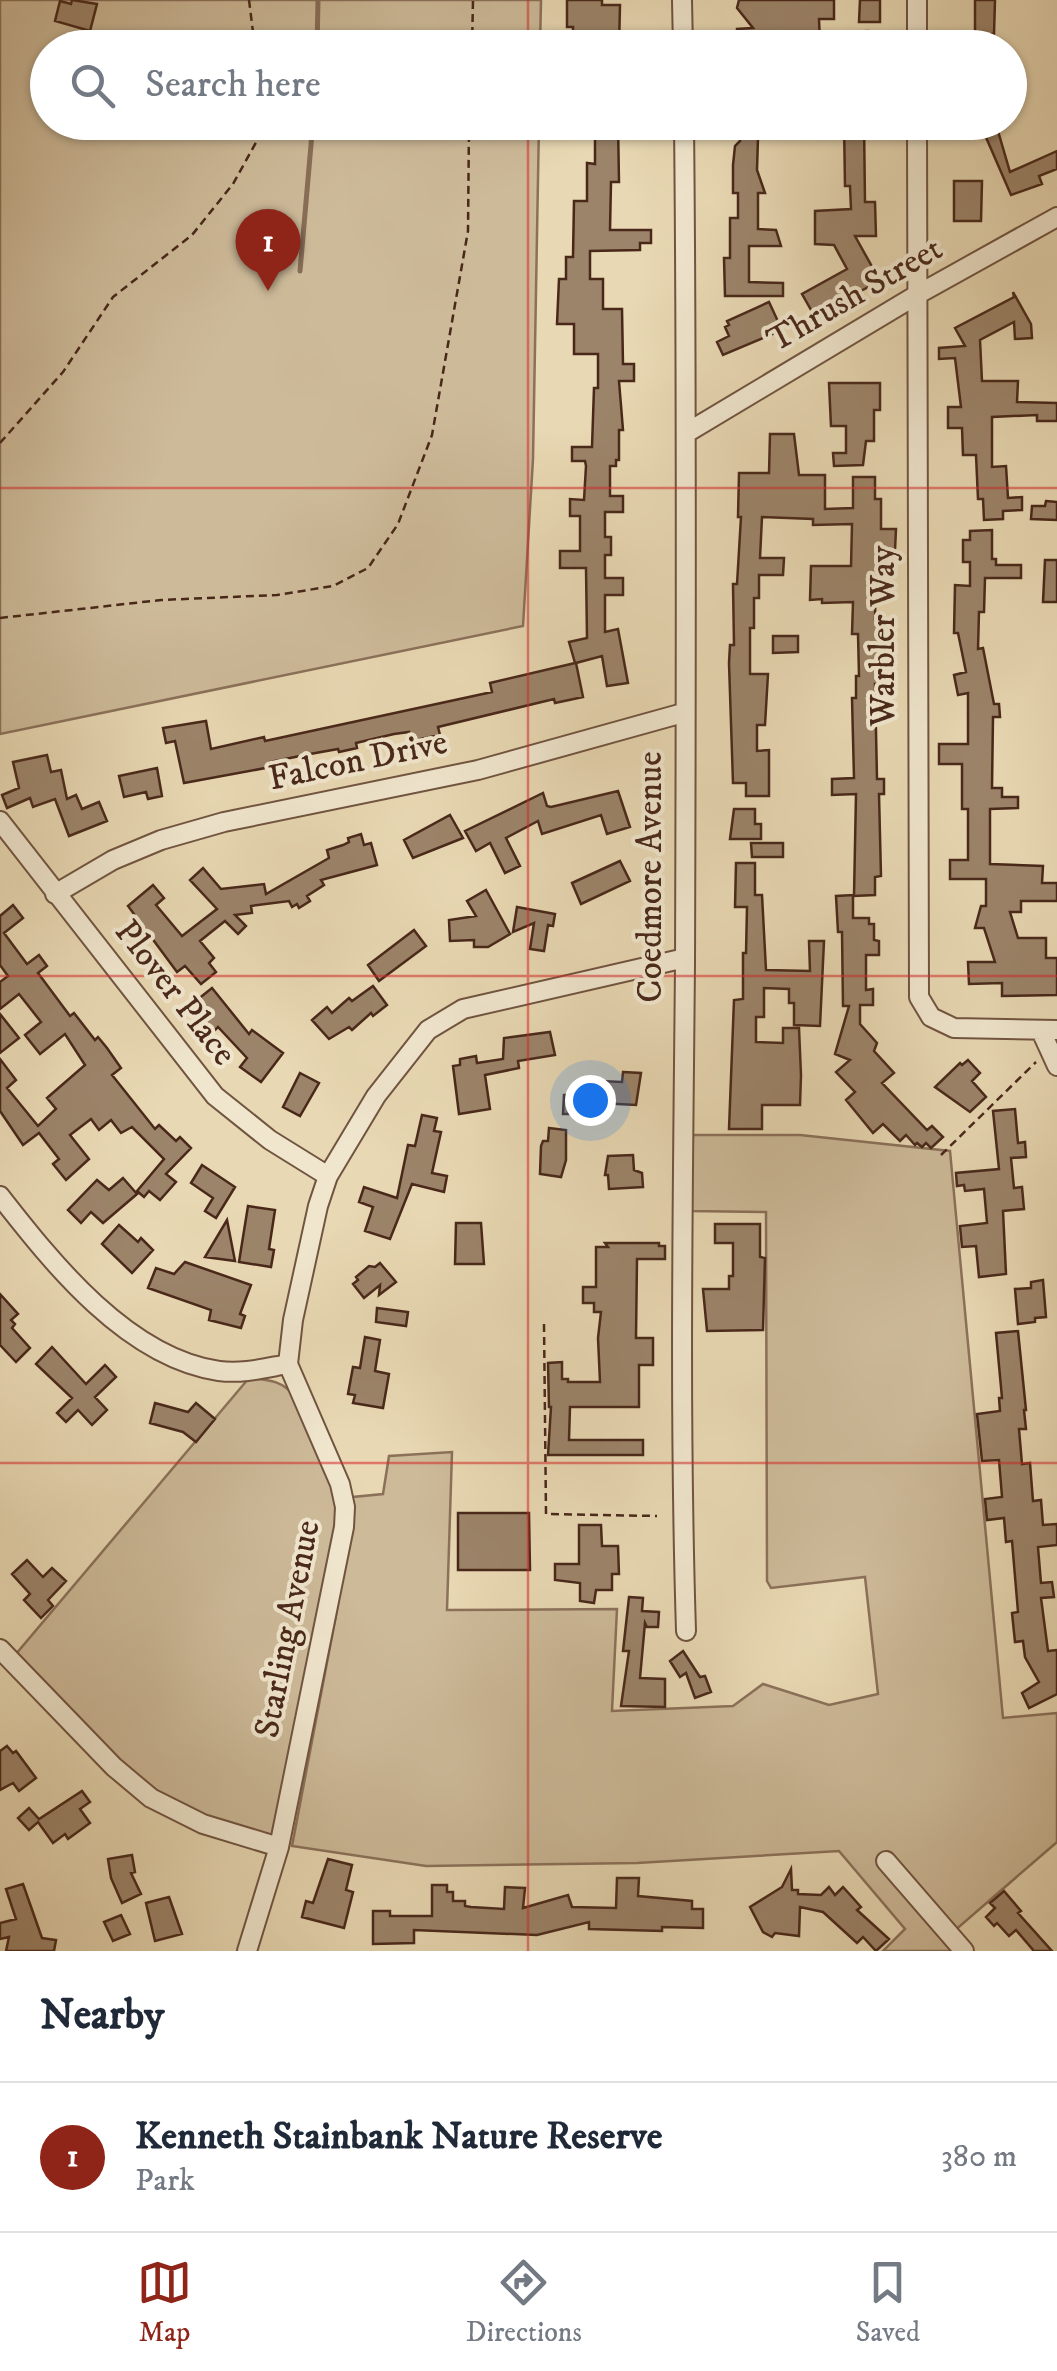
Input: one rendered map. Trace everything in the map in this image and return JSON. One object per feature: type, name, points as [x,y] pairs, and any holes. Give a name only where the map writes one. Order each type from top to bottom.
[{"type":"street","points":[[682,0],[683,30]]},
{"type":"street","points":[[917,0],[917,30]]},
{"type":"street","name":"Coedmore Avenue","points":[[684,140],[688,432],[683,713],[682,1492],[686,1631]]},
{"type":"street","name":"Warbler Way","points":[[917,140],[920,997],[931,1017],[954,1028],[1049,1030]]},
{"type":"street","name":"Thrush Street","points":[[688,432],[915,296],[1057,217]]},
{"type":"street","name":"Falcon Drive","points":[[55,894],[113,860],[160,840],[224,822],[478,770],[683,713]]},
{"type":"street","name":"Plover Place","points":[[0,820],[215,1096],[270,1140],[328,1176]]},
{"type":"street","points":[[0,1196],[85,1295],[141,1338],[189,1364],[216,1370],[247,1372],[288,1364],[293,1320],[328,1176],[376,1096],[414,1044],[442,1020],[478,1005],[685,958]]},
{"type":"street","points":[[1049,1030],[1053,1058]]},
{"type":"street","name":"Starling Avenue","points":[[247,1951],[279,1847],[344,1526],[345,1507],[333,1466],[288,1364]]},
{"type":"street","points":[[0,1648],[114,1767],[151,1798],[202,1824],[279,1847]]},
{"type":"street","points":[[886,1861],[964,1951]]},
{"type":"path","points":[[249,0],[253,30]]},
{"type":"path","points":[[473,30],[474,0]]},
{"type":"path","points":[[0,443],[63,372],[113,298],[192,235],[233,184],[257,140]]},
{"type":"path","points":[[0,618],[160,600],[277,595],[333,586],[368,568],[398,524],[432,435],[468,231],[470,140]]},
{"type":"path","points":[[941,1155],[1053,1058]]},
{"type":"path","points":[[544,1324],[546,1514],[657,1516]]},
{"type":"shaded area","points":[[0,0],[541,0],[540,30],[30,30],[30,140],[539,140],[533,459],[523,626],[0,734]]},
{"type":"shaded area","points":[[693,1135],[800,1135],[950,1151],[1003,1718],[1057,1713],[1057,1842],[946,1938],[958,1951],[883,1951],[905,1929],[839,1851],[637,1863],[426,1866],[292,1846],[337,1610],[353,1497],[383,1494],[389,1456],[452,1452],[447,1610],[617,1609],[612,1711],[733,1706],[763,1684],[829,1705],[878,1694],[865,1577],[771,1588],[767,1581],[766,1212],[689,1211]]},
{"type":"shaded area","points":[[249,1378],[279,1384],[294,1396],[334,1485],[339,1521],[278,1839],[197,1816],[136,1780],[16,1654]]},
{"type":"building","points":[[72,0],[97,4],[90,30],[55,21],[60,1],[71,4]]},
{"type":"building","points":[[567,0],[602,0],[602,5],[620,5],[619,30],[567,27]]},
{"type":"building","points":[[739,0],[834,0],[834,19],[819,19],[819,30],[737,30],[753,28],[737,8]]},
{"type":"building","points":[[860,0],[880,0],[880,22],[859,22]]},
{"type":"building","points":[[975,0],[995,0],[994,30],[975,30]]},
{"type":"building","points":[[595,140],[618,140],[619,182],[611,182],[610,230],[651,230],[651,243],[640,243],[640,250],[590,251],[590,279],[603,279],[603,309],[622,309],[623,364],[634,364],[634,381],[619,381],[623,430],[619,430],[619,460],[616,466],[610,466],[610,496],[623,496],[623,512],[605,512],[605,537],[611,537],[611,555],[605,555],[605,578],[623,578],[623,595],[605,595],[605,632],[618,629],[628,683],[607,686],[602,656],[576,663],[583,697],[555,703],[554,699],[438,727],[440,735],[411,741],[409,732],[394,734],[356,743],[357,748],[270,762],[271,767],[184,783],[175,741],[166,743],[163,728],[206,721],[211,749],[264,737],[265,741],[492,692],[490,683],[575,663],[569,642],[587,638],[586,568],[560,568],[560,551],[580,551],[580,516],[570,516],[570,499],[584,500],[586,466],[585,461],[572,461],[572,447],[592,447],[598,354],[574,354],[574,324],[557,324],[559,279],[566,279],[566,257],[573,257],[574,201],[587,201],[587,163],[595,164]]},
{"type":"building","points":[[758,140],[757,170],[765,193],[758,193],[758,229],[776,230],[781,246],[749,246],[749,282],[783,283],[783,296],[725,296],[724,258],[730,258],[730,218],[738,218],[733,165],[735,146],[740,141]]},
{"type":"building","points":[[844,140],[864,140],[865,202],[875,202],[876,236],[855,236],[880,281],[814,315],[802,294],[847,269],[834,245],[815,244],[815,211],[851,209],[850,186],[845,186]]},
{"type":"building","points":[[987,140],[1001,140],[1010,172],[1057,151],[1057,169],[1039,176],[1042,184],[1011,195]]},
{"type":"building","points":[[954,181],[982,181],[981,221],[954,221]]},
{"type":"building","points":[[1013,292],[1031,324],[1032,338],[1015,339],[1014,322],[980,340],[982,381],[1018,381],[1017,402],[1057,403],[1057,421],[1037,421],[1037,415],[992,417],[992,467],[1006,466],[1008,498],[1022,497],[1022,510],[1003,511],[1003,519],[984,520],[983,499],[978,499],[976,455],[963,455],[962,428],[948,428],[948,407],[961,407],[955,358],[939,359],[939,348],[965,346],[955,328],[1014,297]]},
{"type":"building","points":[[769,302],[782,330],[723,355],[717,342],[729,336],[727,321]]},
{"type":"building","points":[[829,383],[880,383],[880,410],[874,410],[874,441],[866,441],[863,465],[834,466],[833,453],[846,453],[846,426],[831,426]]},
{"type":"building","points":[[770,434],[794,434],[799,475],[825,475],[825,509],[853,508],[853,477],[875,477],[875,499],[881,499],[881,529],[896,529],[895,550],[880,550],[880,570],[876,570],[875,619],[886,619],[886,634],[878,634],[880,684],[875,684],[877,779],[884,779],[884,794],[879,794],[881,876],[875,877],[875,895],[854,896],[856,794],[832,795],[832,779],[854,778],[852,698],[856,698],[859,676],[858,634],[852,634],[853,602],[810,600],[811,566],[851,566],[852,524],[813,525],[813,519],[762,517],[760,558],[784,558],[783,575],[759,575],[754,628],[750,628],[750,674],[768,674],[765,725],[757,725],[757,751],[769,750],[769,796],[746,796],[746,783],[733,783],[729,663],[730,645],[734,645],[733,584],[737,584],[741,517],[739,473],[769,473]]},
{"type":"building","points":[[1046,501],[1057,502],[1057,520],[1031,519],[1032,506],[1045,506]]},
{"type":"building","points":[[992,530],[992,559],[996,559],[996,565],[1021,565],[1021,578],[985,578],[984,612],[979,612],[978,649],[983,648],[1000,717],[993,717],[992,788],[1002,788],[1002,797],[1018,797],[1018,808],[990,809],[990,864],[1043,866],[1042,883],[1057,883],[1057,901],[1021,901],[1021,912],[1010,912],[1018,938],[1046,938],[1046,958],[1057,958],[1057,995],[1002,996],[1002,983],[969,984],[968,962],[995,962],[984,928],[975,928],[981,906],[986,906],[986,879],[950,879],[950,860],[968,860],[968,809],[962,809],[962,764],[939,764],[939,744],[968,744],[968,693],[958,695],[954,675],[966,672],[958,633],[954,633],[955,585],[970,586],[970,562],[963,562],[963,540],[970,540],[970,531]]},
{"type":"building","points":[[1045,560],[1057,560],[1057,602],[1043,602]]},
{"type":"building","points":[[773,636],[798,636],[798,652],[773,653]]},
{"type":"building","points":[[47,755],[51,772],[61,770],[67,799],[76,795],[82,809],[99,802],[107,821],[69,836],[55,799],[33,807],[30,798],[7,808],[2,795],[19,788],[13,762]]},
{"type":"building","points":[[157,768],[162,796],[148,799],[146,792],[124,797],[119,776]]},
{"type":"building","points":[[618,791],[630,827],[607,834],[601,815],[542,834],[538,821],[506,838],[520,866],[505,873],[490,843],[476,851],[465,831],[543,793],[551,807]]},
{"type":"building","points":[[734,809],[755,809],[761,839],[730,839]]},
{"type":"building","points":[[450,815],[463,838],[413,858],[404,840]]},
{"type":"building","points":[[361,834],[364,845],[371,843],[377,865],[321,880],[324,885],[307,896],[310,901],[299,908],[297,904],[292,907],[289,901],[251,906],[252,913],[235,915],[246,926],[238,934],[225,921],[200,941],[214,958],[209,963],[216,972],[201,984],[185,966],[177,972],[128,906],[153,885],[164,898],[156,905],[182,936],[217,909],[190,880],[203,868],[221,889],[264,884],[266,894],[329,858],[327,850]]},
{"type":"building","points":[[751,843],[783,843],[783,857],[752,857]]},
{"type":"building","points":[[620,861],[630,881],[581,904],[572,883]]},
{"type":"building","points":[[736,863],[755,863],[755,895],[762,895],[766,970],[810,971],[809,941],[824,941],[820,1026],[794,1025],[794,1003],[789,1003],[789,989],[764,988],[764,1017],[756,1017],[756,1042],[783,1043],[783,1028],[799,1028],[801,1075],[800,1105],[762,1105],[762,1129],[729,1129],[734,1000],[743,999],[746,953],[747,907],[735,907]]},
{"type":"building","points":[[486,890],[510,934],[488,947],[474,947],[474,940],[450,941],[449,920],[476,916],[467,901]]},
{"type":"building","points":[[853,895],[853,918],[869,918],[869,924],[874,924],[874,940],[879,941],[879,955],[866,955],[866,990],[873,989],[873,1005],[860,1005],[860,1024],[877,1043],[874,1051],[894,1073],[882,1083],[927,1130],[932,1126],[943,1137],[931,1148],[926,1143],[922,1147],[915,1145],[906,1135],[900,1141],[883,1124],[873,1133],[846,1100],[855,1092],[836,1072],[850,1060],[835,1054],[849,1006],[843,1006],[842,932],[838,932],[836,896]]},
{"type":"building","points":[[13,905],[23,918],[4,933],[27,964],[39,955],[47,966],[38,973],[70,1016],[74,1013],[95,1040],[98,1037],[107,1048],[121,1068],[112,1075],[155,1129],[159,1125],[176,1141],[180,1137],[191,1148],[166,1174],[176,1182],[160,1200],[149,1191],[144,1197],[137,1191],[164,1159],[132,1127],[121,1133],[111,1120],[99,1130],[91,1119],[70,1135],[89,1159],[66,1180],[53,1164],[59,1159],[39,1133],[23,1145],[0,1111],[0,1059],[16,1080],[7,1088],[38,1126],[56,1109],[47,1098],[85,1065],[65,1034],[40,1054],[25,1035],[41,1022],[19,994],[0,1009],[0,982],[8,976],[0,965],[0,916]]},
{"type":"building","points":[[517,907],[555,914],[553,926],[548,925],[544,951],[530,949],[534,923],[513,932]]},
{"type":"building","points":[[414,930],[426,946],[379,981],[368,965]]},
{"type":"building","points":[[373,986],[387,1005],[352,1030],[349,1027],[329,1039],[312,1020],[327,1007],[332,1013],[349,998],[352,1001]]},
{"type":"building","points":[[212,988],[249,1034],[252,1030],[283,1053],[261,1082],[240,1067],[247,1058],[218,1027],[214,1031],[192,1004]]},
{"type":"building","points":[[0,1014],[19,1038],[0,1053]]},
{"type":"building","points":[[550,1032],[555,1055],[518,1061],[519,1068],[485,1075],[490,1109],[459,1114],[453,1066],[460,1065],[460,1059],[476,1056],[477,1063],[503,1059],[504,1038]]},
{"type":"building","points":[[968,1060],[980,1073],[972,1081],[986,1097],[970,1112],[935,1087]]},
{"type":"building","points":[[623,1072],[641,1073],[636,1105],[599,1103],[601,1081],[622,1082]]},
{"type":"building","points":[[300,1073],[319,1083],[300,1116],[283,1107]]},
{"type":"building","points":[[564,1095],[582,1095],[581,1114],[563,1114]]},
{"type":"building","points":[[1015,1109],[1018,1143],[1025,1142],[1026,1157],[1011,1158],[1014,1188],[1022,1187],[1024,1209],[1003,1211],[1006,1274],[979,1277],[976,1246],[962,1247],[960,1226],[987,1223],[984,1189],[965,1191],[964,1185],[957,1186],[956,1173],[999,1169],[993,1111]]},
{"type":"building","points":[[422,1115],[437,1118],[434,1131],[441,1132],[432,1173],[447,1176],[444,1192],[412,1184],[390,1239],[365,1231],[373,1207],[359,1202],[364,1187],[397,1198],[408,1145],[415,1146]]},
{"type":"building","points":[[549,1128],[566,1130],[566,1160],[561,1177],[540,1174],[541,1146],[548,1141]]},
{"type":"building","points":[[633,1155],[634,1170],[642,1173],[643,1187],[609,1189],[605,1175],[608,1156]]},
{"type":"building","points":[[202,1165],[235,1187],[216,1218],[205,1211],[213,1198],[191,1183]]},
{"type":"building","points":[[123,1178],[137,1194],[103,1223],[91,1212],[81,1223],[68,1210],[97,1180],[109,1190]]},
{"type":"building","points":[[248,1206],[275,1210],[269,1249],[274,1250],[271,1267],[239,1262]]},
{"type":"building","points":[[227,1220],[235,1261],[205,1257]]},
{"type":"building","points":[[456,1223],[481,1223],[484,1264],[455,1264]]},
{"type":"building","points":[[715,1224],[760,1224],[760,1257],[765,1258],[763,1330],[707,1331],[703,1289],[729,1289],[729,1276],[733,1276],[733,1243],[715,1243]]},
{"type":"building","points":[[119,1225],[153,1250],[132,1273],[102,1244]]},
{"type":"building","points":[[605,1243],[665,1246],[665,1259],[637,1259],[636,1338],[653,1338],[653,1365],[639,1365],[639,1407],[570,1407],[569,1440],[643,1440],[643,1455],[548,1455],[548,1363],[562,1362],[562,1379],[568,1382],[600,1382],[601,1312],[594,1312],[594,1303],[583,1303],[583,1287],[596,1287],[596,1247],[608,1247]]},
{"type":"building","points":[[185,1262],[251,1285],[240,1314],[245,1316],[241,1328],[209,1320],[211,1310],[148,1288],[156,1268],[174,1274]]},
{"type":"building","points":[[380,1263],[396,1282],[379,1295],[380,1285],[364,1298],[353,1284],[358,1280],[356,1277]]},
{"type":"building","points":[[1043,1280],[1046,1317],[1018,1324],[1015,1289],[1031,1288],[1031,1282]]},
{"type":"building","points":[[0,1294],[18,1314],[11,1320],[15,1324],[12,1328],[30,1348],[16,1362],[0,1345]]},
{"type":"building","points":[[377,1308],[408,1312],[406,1326],[376,1322]]},
{"type":"building","points":[[1018,1331],[1026,1410],[1026,1429],[1019,1429],[1022,1464],[1030,1463],[1033,1501],[1041,1500],[1043,1525],[1057,1524],[1057,1545],[1038,1547],[1041,1583],[1052,1582],[1054,1597],[1041,1598],[1048,1651],[1057,1650],[1057,1694],[1029,1708],[1022,1693],[1039,1682],[1025,1657],[1023,1641],[1015,1642],[1012,1613],[1018,1612],[1012,1541],[1006,1542],[1004,1518],[987,1520],[985,1499],[1002,1497],[999,1460],[982,1461],[977,1414],[1000,1411],[996,1333]]},
{"type":"building","points":[[365,1337],[380,1340],[375,1371],[389,1374],[383,1408],[353,1403],[355,1395],[348,1394],[353,1367],[360,1368]]},
{"type":"building","points":[[52,1347],[86,1384],[105,1365],[116,1377],[95,1397],[107,1410],[92,1425],[78,1410],[66,1422],[57,1413],[72,1398],[36,1364]]},
{"type":"building","points":[[155,1403],[188,1412],[196,1403],[215,1419],[196,1442],[183,1432],[150,1423]]},
{"type":"building","points":[[458,1513],[529,1513],[530,1570],[458,1570]]},
{"type":"building","points":[[579,1525],[601,1525],[602,1546],[618,1546],[619,1574],[612,1574],[612,1590],[596,1590],[594,1603],[580,1601],[580,1583],[555,1580],[555,1564],[579,1564]]},
{"type":"building","points":[[27,1560],[43,1577],[52,1568],[66,1581],[48,1600],[53,1606],[41,1618],[24,1600],[30,1594],[12,1574]]},
{"type":"building","points":[[629,1597],[643,1598],[642,1611],[659,1612],[658,1627],[647,1627],[645,1623],[640,1678],[665,1679],[665,1707],[621,1706],[629,1651],[623,1651]]},
{"type":"building","points":[[683,1651],[700,1677],[705,1676],[711,1692],[695,1698],[686,1673],[680,1677],[670,1661]]},
{"type":"building","points":[[7,1746],[13,1753],[16,1751],[36,1778],[19,1791],[13,1783],[0,1790],[0,1751]]},
{"type":"building","points":[[82,1791],[90,1802],[80,1809],[90,1823],[68,1839],[65,1834],[53,1843],[38,1822],[29,1830],[18,1818],[29,1808],[39,1819]]},
{"type":"building","points":[[132,1855],[135,1872],[131,1873],[141,1894],[122,1903],[108,1859]]},
{"type":"building","points":[[328,1859],[352,1865],[346,1890],[353,1892],[344,1928],[302,1917],[306,1901],[313,1903]]},
{"type":"building","points":[[791,1869],[792,1890],[821,1895],[829,1887],[835,1895],[843,1887],[861,1907],[857,1910],[889,1939],[876,1951],[863,1937],[857,1943],[823,1912],[800,1907],[799,1936],[775,1933],[772,1937],[763,1932],[750,1907],[782,1887]]},
{"type":"building","points":[[617,1878],[639,1878],[638,1896],[692,1901],[692,1909],[703,1909],[703,1928],[589,1929],[589,1922],[537,1935],[414,1930],[414,1943],[373,1944],[373,1911],[390,1911],[390,1916],[432,1916],[432,1885],[447,1885],[447,1892],[453,1892],[453,1901],[465,1901],[465,1906],[471,1907],[504,1909],[505,1887],[525,1888],[523,1908],[568,1895],[572,1907],[616,1908]]},
{"type":"building","points":[[23,1884],[42,1938],[56,1940],[54,1951],[6,1951],[9,1937],[0,1939],[0,1923],[16,1919],[6,1889]]},
{"type":"building","points":[[1004,1891],[1052,1951],[1034,1951],[1016,1930],[1009,1936],[986,1917],[995,1908],[990,1903]]},
{"type":"building","points":[[169,1897],[182,1934],[155,1941],[146,1903]]},
{"type":"building","points":[[121,1915],[130,1934],[113,1941],[104,1922]]},
{"type":"waterway","points":[[317,30],[318,0]]},
{"type":"waterway","points":[[300,271],[311,140]]},
{"type":"place","name":"Kenneth Stainbank Nature Reserve","points":[[268,291]]}]
